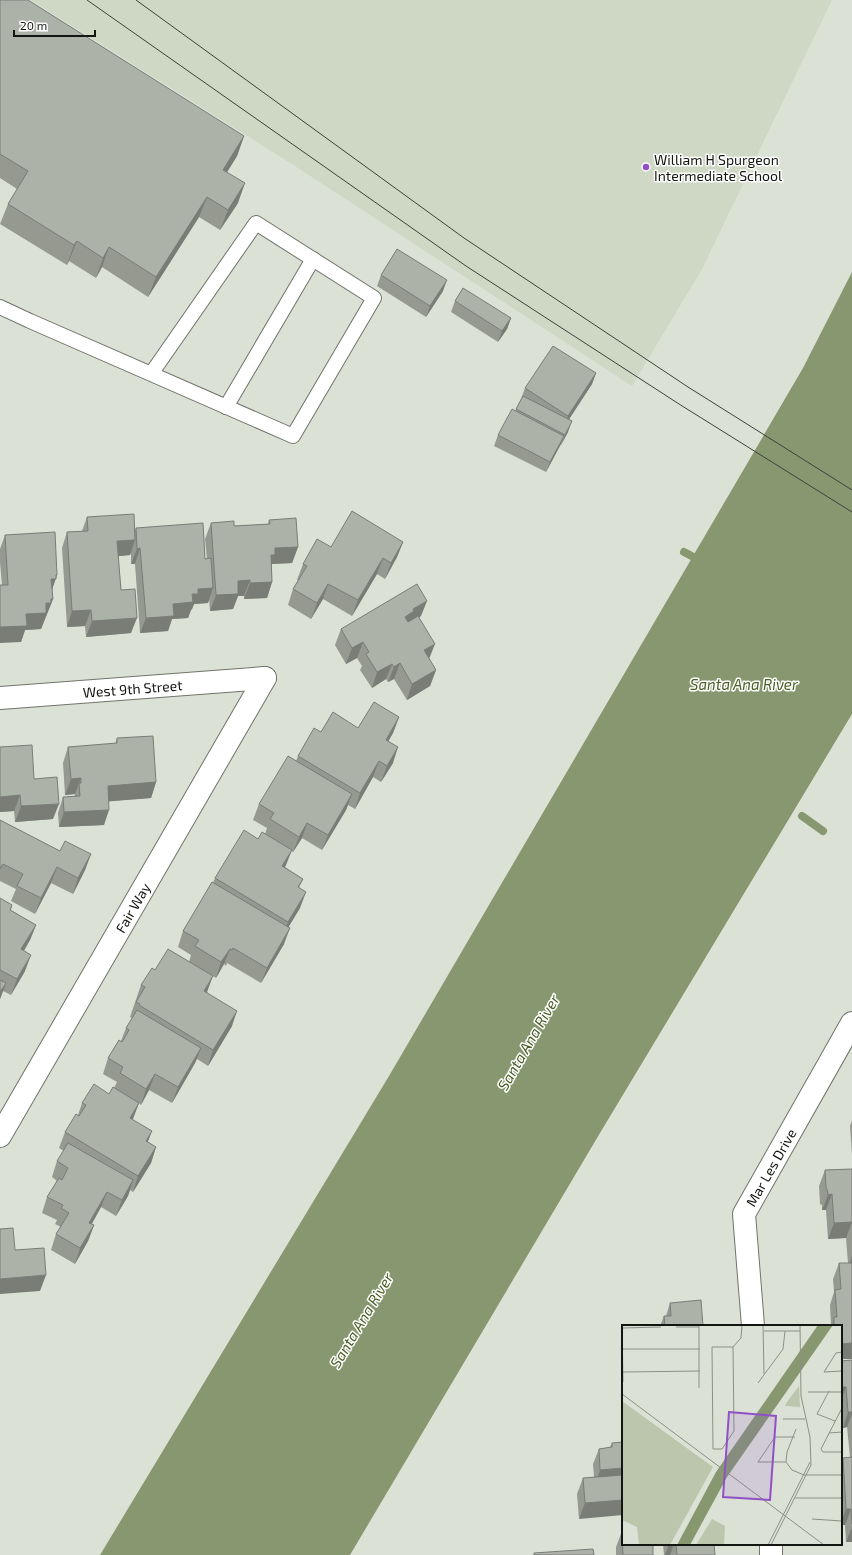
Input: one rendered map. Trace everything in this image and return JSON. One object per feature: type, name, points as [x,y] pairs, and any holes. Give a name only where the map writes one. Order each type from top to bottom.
[{"type":"street","name":"West 9th Street","points":[[0,698],[265,678]]},
{"type":"street","name":"Fair Way","points":[[0,1136],[265,678]]},
{"type":"street","name":"Mar Les Drive","points":[[753,1325],[744,1214],[852,1023]]},
{"type":"street","points":[[771,1545],[772,1555]]},
{"type":"lane","points":[[0,307],[151,374],[293,436],[374,298],[256,223],[151,374]]},
{"type":"lane","points":[[226,407],[312,260]]},
{"type":"shaded area","points":[[31,0],[832,0],[702,269],[632,386],[298,168]]},
{"type":"water","name":"Santa Ana River","points":[[852,272],[852,714],[600,1133],[350,1555],[100,1555],[389,1076],[803,368]]},
{"type":"building","points":[[0,0],[28,0],[244,136],[223,170],[245,183],[228,210],[207,197],[156,277],[109,247],[103,258],[77,241],[74,245],[8,204],[28,171],[0,154]]},
{"type":"building","points":[[397,249],[447,280],[430,306],[381,275]]},
{"type":"building","points":[[463,288],[511,318],[502,331],[455,301]]},
{"type":"building","points":[[553,346],[596,373],[568,416],[525,388]]},
{"type":"building","points":[[523,396],[572,421],[565,435],[516,409]]},
{"type":"building","points":[[512,409],[564,436],[550,462],[498,435]]},
{"type":"building","points":[[352,511],[403,542],[391,563],[383,558],[358,600],[328,584],[317,603],[293,589],[307,566],[303,564],[317,539],[331,547]]},
{"type":"building","points":[[134,514],[135,540],[117,541],[121,590],[135,589],[137,618],[92,621],[91,610],[72,611],[67,532],[88,531],[87,517]]},
{"type":"building","points":[[296,518],[298,547],[275,548],[275,555],[271,555],[272,582],[250,583],[250,580],[238,581],[238,594],[216,595],[211,523],[234,521],[234,526],[270,524],[269,520]]},
{"type":"building","points":[[203,523],[205,559],[211,558],[213,588],[198,589],[198,594],[192,594],[193,602],[173,604],[174,616],[146,618],[140,548],[137,549],[136,528]]},
{"type":"building","points":[[55,532],[57,575],[56,579],[51,579],[53,599],[51,599],[51,603],[46,603],[46,613],[26,614],[27,626],[0,627],[0,585],[8,585],[5,535]]},
{"type":"building","points":[[417,584],[427,601],[413,609],[414,611],[405,617],[408,622],[418,616],[435,644],[424,650],[436,670],[412,684],[400,663],[394,667],[392,664],[377,672],[366,654],[369,652],[363,642],[352,648],[341,629]]},
{"type":"building","points":[[374,702],[399,717],[386,740],[398,747],[387,766],[379,761],[360,793],[298,756],[314,728],[321,732],[333,712],[358,728]]},
{"type":"building","points":[[153,736],[156,782],[108,786],[109,810],[64,812],[63,797],[80,796],[79,783],[81,783],[81,778],[71,779],[68,747],[117,743],[117,738]]},
{"type":"building","points":[[32,745],[34,779],[57,777],[59,804],[21,806],[20,795],[0,797],[0,747]]},
{"type":"building","points":[[288,756],[352,794],[328,835],[307,823],[299,837],[270,819],[274,813],[259,804]]},
{"type":"building","points":[[0,820],[60,851],[65,841],[91,854],[78,878],[57,867],[41,898],[17,886],[23,874],[3,864],[0,869]]},
{"type":"building","points":[[244,830],[258,839],[262,832],[292,850],[282,866],[303,879],[298,887],[306,892],[288,922],[215,878]]},
{"type":"building","points":[[212,882],[290,928],[267,968],[233,948],[232,950],[230,949],[221,962],[195,946],[199,940],[183,931]]},
{"type":"building","points":[[0,898],[12,905],[10,910],[36,925],[21,949],[31,955],[17,979],[0,970]]},
{"type":"building","points":[[168,949],[213,976],[204,991],[237,1011],[213,1050],[136,1002],[145,987],[141,985],[152,968],[155,970]]},
{"type":"building","points":[[0,980],[6,983],[0,992]]},
{"type":"building","points":[[137,1010],[201,1048],[178,1087],[155,1074],[146,1089],[120,1073],[123,1067],[108,1058],[119,1040],[122,1042],[129,1030],[126,1028]]},
{"type":"building","points":[[94,1084],[109,1094],[113,1087],[139,1103],[130,1118],[152,1131],[146,1141],[156,1147],[138,1176],[65,1132],[76,1114],[79,1116],[86,1105],[82,1103]]},
{"type":"building","points":[[68,1143],[133,1180],[122,1200],[107,1192],[89,1223],[94,1225],[80,1248],[56,1234],[69,1213],[61,1208],[63,1205],[47,1197],[59,1178],[62,1180],[68,1168],[57,1161]]},
{"type":"building","points":[[852,1169],[852,1222],[834,1223],[832,1194],[828,1195],[825,1170]]},
{"type":"building","points":[[13,1228],[15,1250],[44,1248],[46,1275],[0,1279],[0,1229]]},
{"type":"building","points":[[839,1263],[852,1263],[852,1343],[842,1344],[842,1325],[834,1325],[834,1317],[837,1317],[835,1290],[841,1289]]},
{"type":"building","points":[[701,1300],[703,1325],[665,1325],[664,1316],[671,1316],[670,1303]]},
{"type":"building","points":[[852,1360],[852,1412],[848,1412],[846,1387],[842,1387],[842,1361]]},
{"type":"building","points":[[622,1442],[622,1468],[600,1470],[599,1449],[612,1447],[612,1443]]},
{"type":"building","points":[[852,1457],[852,1524],[851,1509],[846,1509],[843,1458]]},
{"type":"building","points":[[622,1475],[622,1500],[585,1503],[583,1478]]},
{"type":"building","points":[[623,1545],[653,1545],[653,1555],[623,1555]]},
{"type":"building","points":[[676,1545],[714,1545],[715,1555],[677,1555]]},
{"type":"building","points":[[593,1549],[594,1555],[534,1555],[534,1553]]},
{"type":"waterway","points":[[684,552],[701,561]]},
{"type":"waterway","points":[[802,816],[823,831]]},
{"type":"tram line","points":[[87,0],[466,266],[679,404],[852,512]]},
{"type":"tram line","points":[[136,0],[464,238],[688,387],[852,490]]},
{"type":"place","name":"William H Spurgeon Intermediate School","points":[[646,167]]}]
